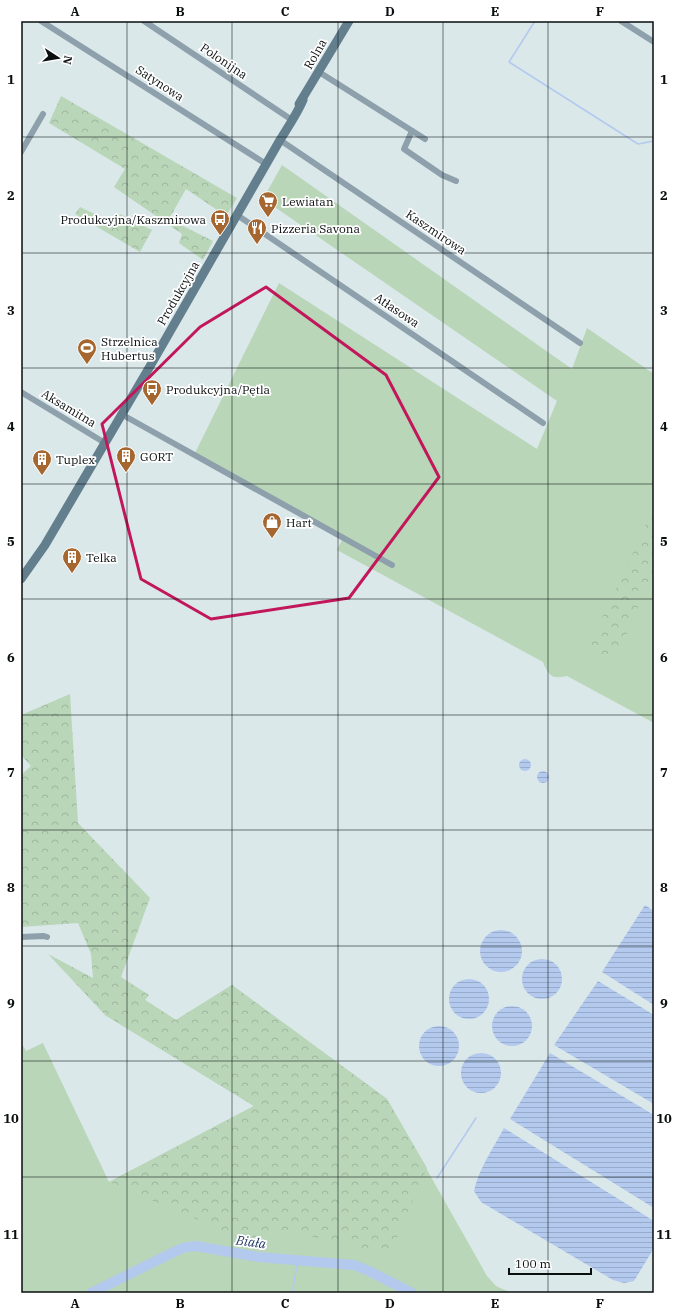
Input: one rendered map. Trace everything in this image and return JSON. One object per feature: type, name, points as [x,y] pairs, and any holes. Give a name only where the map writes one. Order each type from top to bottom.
[{"type":"street","name":"Satynowa","points":[[42,21],[266,164]]},
{"type":"street","name":"Polonijna","points":[[144,21],[292,120]]},
{"type":"street","name":"Rolna","points":[[292,120],[295,110],[303,100],[349,21]]},
{"type":"street","points":[[621,21],[654,42]]},
{"type":"street","points":[[319,72],[425,139]]},
{"type":"street","points":[[21,152],[43,114]]},
{"type":"street","name":"Produkcyjna","points":[[21,580],[45,545],[292,120]]},
{"type":"street","points":[[412,130],[404,149],[442,175],[456,181]]},
{"type":"street","name":"Kaszmirowa","points":[[280,140],[580,343]]},
{"type":"street","name":"Atłasowa","points":[[237,215],[543,423]]},
{"type":"street","name":"Aksamitna","points":[[21,392],[105,442]]},
{"type":"street","points":[[122,414],[392,566]]},
{"type":"street","points":[[21,937],[44,936],[48,938]]},
{"type":"highlighted area","points":[[266,287],[386,375],[439,477],[349,598],[211,619],[141,579],[102,424],[200,327]]},
{"type":"green space","points":[[61,96],[237,198],[226,216],[186,189],[169,219],[213,241],[203,260],[179,243],[182,234],[114,187],[125,169],[49,123]]},
{"type":"green space","points":[[282,165],[572,369],[587,328],[654,374],[654,723],[567,676],[552,676],[547,671],[543,662],[337,550],[343,538],[194,455],[279,283],[537,449],[557,401],[263,199]]},
{"type":"green space","points":[[80,207],[116,224],[120,214],[152,230],[140,252],[75,214]]},
{"type":"green space","points":[[654,503],[654,568],[620,650],[604,662],[591,654],[592,639],[642,534]]},
{"type":"green space","points":[[70,694],[78,823],[150,898],[121,977],[149,995],[145,1000],[176,1020],[232,985],[387,1099],[427,1168],[390,1254],[291,1232],[243,1239],[109,1182],[254,1106],[105,1015],[48,954],[93,978],[91,954],[78,923],[21,927],[21,775],[31,766],[21,755],[21,715]]},
{"type":"green space","points":[[232,985],[387,1099],[487,1276],[496,1286],[512,1293],[21,1293],[21,1042],[26,1051],[43,1043],[109,1182],[254,1106],[105,1015],[149,995],[145,1000],[176,1020]]},
{"type":"water","points":[[523,759],[527,759],[531,765],[527,771],[523,771],[519,767],[519,763]]},
{"type":"water","points":[[541,771],[545,771],[549,777],[545,783],[541,783],[537,779],[537,775]]},
{"type":"water","points":[[645,905],[654,911],[654,1005],[602,972]]},
{"type":"water","points":[[501,930],[516,936],[522,951],[516,966],[501,972],[486,966],[480,951],[486,936]]},
{"type":"water","points":[[546,959],[553,962],[559,968],[562,979],[561,987],[553,996],[546,999],[538,999],[531,996],[523,987],[522,975],[525,968],[534,960]]},
{"type":"water","points":[[473,979],[480,982],[486,988],[489,999],[488,1007],[480,1016],[473,1019],[465,1019],[458,1016],[450,1007],[449,995],[452,988],[461,980]]},
{"type":"water","points":[[598,981],[654,1015],[654,1104],[554,1045]]},
{"type":"water","points":[[516,1006],[523,1009],[529,1015],[532,1026],[531,1034],[523,1043],[516,1046],[508,1046],[501,1043],[493,1034],[492,1022],[495,1015],[504,1007]]},
{"type":"water","points":[[443,1026],[450,1029],[456,1035],[459,1046],[458,1054],[450,1063],[443,1066],[435,1066],[428,1063],[420,1054],[419,1042],[422,1035],[431,1027]]},
{"type":"water","points":[[485,1053],[492,1056],[498,1062],[501,1073],[500,1081],[492,1090],[485,1093],[477,1093],[470,1090],[462,1081],[461,1069],[464,1062],[473,1054]]},
{"type":"water","points":[[550,1053],[654,1115],[654,1208],[510,1119]]},
{"type":"water","points":[[504,1128],[654,1221],[654,1248],[634,1281],[624,1283],[613,1280],[481,1202],[474,1191],[476,1183],[483,1166]]},
{"type":"waterway","points":[[535,21],[509,62],[638,144],[654,141]]},
{"type":"waterway","points":[[437,1178],[476,1118]]},
{"type":"waterway","name":"Biała","points":[[91,1293],[180,1249],[196,1246],[258,1257],[354,1265],[412,1293]]},
{"type":"waterway","points":[[292,1293],[298,1260]]},
{"type":"place","name":"Lewiatan","points":[[268,218]]},
{"type":"place","name":"Produkcyjna/Kaszmirowa","points":[[220,236]]},
{"type":"place","name":"Pizzeria Savona","points":[[257,245]]},
{"type":"place","name":"Strzelnica Hubertus","points":[[87,365]]},
{"type":"place","name":"Produkcyjna/Pętla","points":[[152,406]]},
{"type":"place","name":"GORT","points":[[126,473]]},
{"type":"place","name":"Tuplex","points":[[42,476]]},
{"type":"place","name":"Hart","points":[[272,539]]},
{"type":"place","name":"Telka","points":[[72,574]]}]
